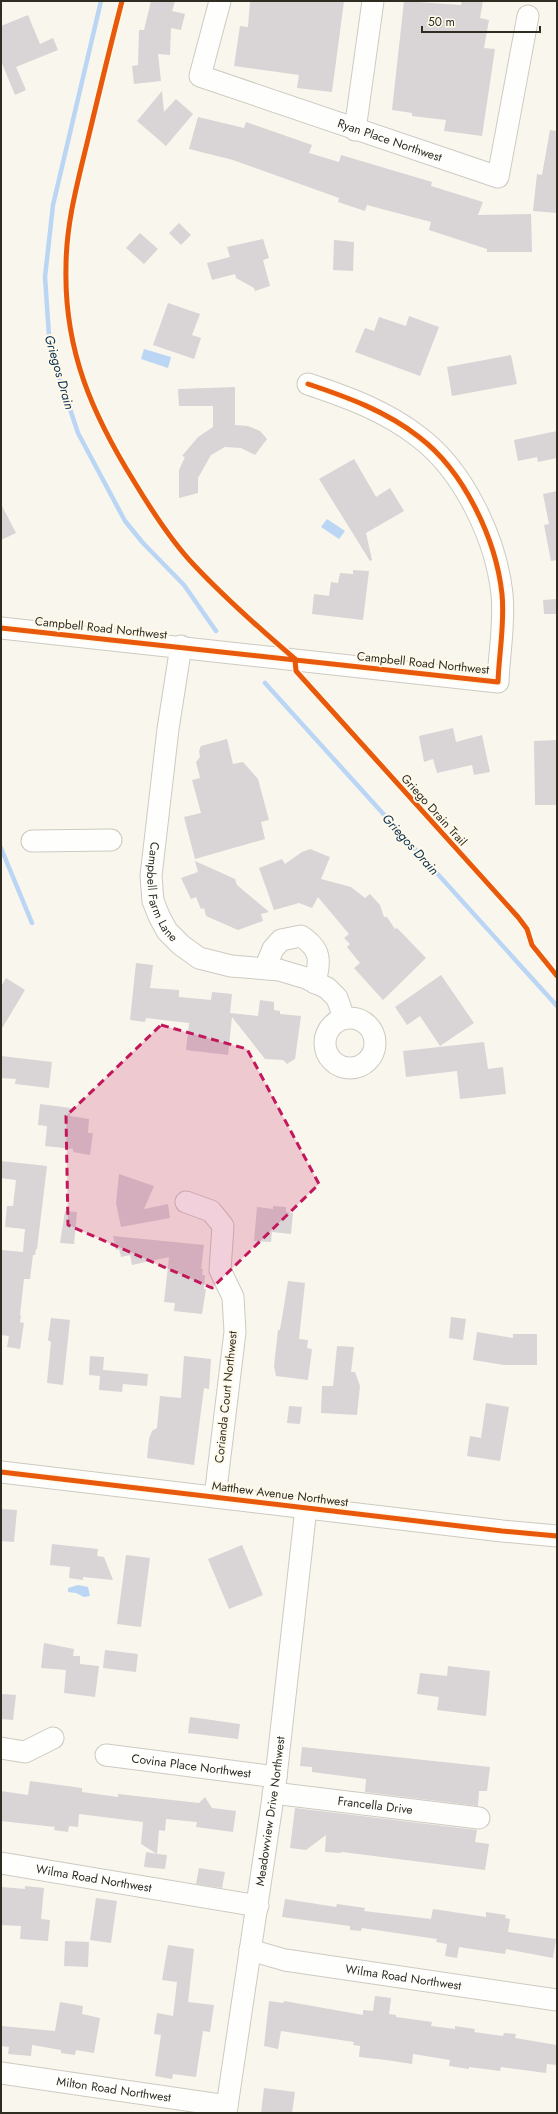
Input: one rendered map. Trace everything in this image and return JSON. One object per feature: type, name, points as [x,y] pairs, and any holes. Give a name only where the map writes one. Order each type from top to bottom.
[{"type":"street","name":"Ryan Place Northwest","points":[[220,1],[200,76],[355,130],[498,177],[528,16]]},
{"type":"street","points":[[355,130],[373,1]]},
{"type":"street","name":"Campbell Road Northwest","points":[[1,628],[181,646],[498,682],[502,627],[502,594],[487,533],[470,497],[448,466],[420,437],[379,411],[344,396],[308,384]]},
{"type":"street","name":"Campbell Farm Lane","points":[[181,646],[168,729],[151,876],[154,901],[167,931],[181,945],[199,958],[231,966],[279,970],[327,988],[337,998],[344,1018]]},
{"type":"street","points":[[32,841],[111,840]]},
{"type":"street","points":[[265,968],[273,950],[281,940],[301,936],[310,942],[317,952],[320,963],[316,983]]},
{"type":"street","name":"Corianda Court Northwest","points":[[186,1202],[211,1210],[223,1226],[220,1270],[233,1297],[235,1332],[215,1497]]},
{"type":"street","name":"Matthew Avenue Northwest","points":[[1,1472],[557,1536]]},
{"type":"street","name":"Meadowview Drive Northwest","points":[[226,2110],[258,1906],[274,1785],[306,1508]]},
{"type":"street","points":[[1,1748],[25,1752],[54,1738]]},
{"type":"street","name":"Covina Place Northwest","points":[[106,1755],[274,1785]]},
{"type":"street","name":"Francella Drive","points":[[274,1785],[479,1818]]},
{"type":"street","name":"Wilma Road Northwest","points":[[1,1863],[258,1906]]},
{"type":"street","name":"Wilma Road Northwest","points":[[250,1950],[285,1960],[557,2000]]},
{"type":"street","name":"Milton Road Northwest","points":[[1,2073],[226,2110]]},
{"type":"highlighted area","points":[[161,1025],[247,1049],[319,1184],[212,1288],[68,1225],[66,1116]]},
{"type":"water","points":[[144,349],[171,357],[168,368],[141,359]]},
{"type":"water","points":[[327,519],[345,531],[339,539],[321,527]]},
{"type":"water","points":[[78,1585],[88,1587],[90,1596],[84,1597],[76,1593],[68,1592],[68,1588]]},
{"type":"building","points":[[151,1],[175,1],[172,11],[185,14],[181,30],[171,28],[170,55],[158,54],[161,81],[134,84],[132,66],[138,65],[139,30],[144,30]]},
{"type":"building","points":[[250,1],[344,1],[332,92],[297,88],[299,75],[234,66],[240,26],[248,27]]},
{"type":"building","points":[[404,1],[461,5],[462,1],[483,1],[480,18],[489,20],[484,48],[495,49],[482,136],[444,131],[446,120],[412,116],[412,113],[392,110]]},
{"type":"building","points":[[28,15],[40,44],[53,38],[58,50],[16,67],[26,90],[15,95],[1,61],[1,26]]},
{"type":"building","points":[[162,91],[164,112],[176,99],[193,114],[166,146],[137,121]]},
{"type":"building","points":[[198,117],[244,128],[246,122],[312,145],[309,153],[339,162],[341,155],[432,182],[431,186],[483,202],[478,215],[531,214],[532,252],[487,252],[487,249],[429,230],[431,222],[367,205],[365,211],[338,202],[339,198],[233,160],[189,149]]},
{"type":"building","points":[[550,130],[557,131],[557,213],[533,211],[537,174],[542,175]]},
{"type":"building","points":[[179,223],[191,235],[181,245],[169,233]]},
{"type":"building","points":[[140,233],[158,249],[144,264],[126,248]]},
{"type":"building","points":[[263,239],[269,258],[263,260],[270,286],[255,291],[254,288],[236,278],[235,274],[212,280],[207,263],[230,257],[227,247]]},
{"type":"building","points":[[334,240],[354,242],[353,271],[333,270]]},
{"type":"building","points":[[168,303],[200,314],[192,335],[201,338],[194,359],[153,345]]},
{"type":"building","points":[[409,316],[439,327],[420,376],[355,352],[365,328],[374,331],[379,317],[406,326]]},
{"type":"building","points":[[511,355],[517,384],[452,396],[447,367]]},
{"type":"building","points":[[235,387],[235,425],[248,426],[260,431],[267,439],[255,455],[241,448],[225,447],[211,455],[198,478],[198,493],[179,498],[179,470],[185,457],[182,456],[198,437],[213,427],[213,406],[179,406],[178,389]]},
{"type":"building","points":[[557,431],[557,458],[538,462],[537,457],[518,461],[514,440]]},
{"type":"building","points":[[354,459],[376,497],[390,488],[404,511],[366,533],[372,560],[370,561],[319,479]]},
{"type":"building","points":[[557,491],[557,560],[551,561],[544,525],[549,524],[543,494]]},
{"type":"building","points":[[1,504],[16,533],[1,540]]},
{"type":"building","points":[[353,570],[369,571],[363,620],[312,614],[314,594],[329,596],[331,582],[338,583],[340,573],[353,574]]},
{"type":"building","points":[[557,599],[557,614],[544,614],[543,600]]},
{"type":"building","points":[[453,728],[456,742],[482,735],[490,772],[474,775],[472,765],[437,773],[433,759],[424,762],[419,736]]},
{"type":"building","points":[[227,739],[233,764],[243,762],[258,779],[269,820],[261,822],[265,839],[195,859],[184,817],[201,813],[192,780],[200,778],[196,762],[200,757],[199,751],[201,746]]},
{"type":"building","points":[[557,740],[557,805],[535,805],[534,741]]},
{"type":"building","points":[[310,849],[330,857],[321,879],[351,887],[365,898],[370,894],[380,905],[384,917],[387,917],[395,929],[397,928],[426,958],[383,1000],[354,968],[360,963],[347,947],[350,944],[344,938],[349,934],[318,897],[312,908],[299,903],[274,910],[259,868],[282,859],[285,864],[302,852]]},
{"type":"building","points":[[195,861],[235,879],[237,885],[269,912],[261,914],[263,921],[238,930],[206,916],[204,908],[201,909],[196,897],[191,899],[181,878],[198,872]]},
{"type":"building","points":[[136,963],[153,965],[150,988],[179,990],[179,997],[211,1000],[212,992],[232,994],[230,1013],[258,1016],[260,1000],[274,1002],[274,1010],[280,1011],[280,1014],[301,1016],[295,1059],[287,1064],[283,1060],[265,1059],[232,1017],[228,1055],[186,1050],[189,1023],[146,1018],[145,1022],[130,1020]]},
{"type":"building","points":[[441,975],[474,1023],[440,1046],[420,1016],[407,1025],[395,1007]]},
{"type":"building","points":[[6,978],[25,990],[1,1030],[1,987]]},
{"type":"building","points":[[484,1042],[488,1069],[503,1067],[506,1094],[460,1099],[457,1071],[406,1077],[403,1051]]},
{"type":"building","points":[[1,1056],[52,1062],[49,1088],[15,1084],[16,1079],[1,1078]]},
{"type":"building","points":[[40,1104],[71,1108],[70,1116],[89,1119],[88,1133],[93,1133],[90,1155],[73,1152],[73,1149],[45,1146],[47,1126],[38,1125]]},
{"type":"building","points":[[1,1161],[47,1166],[37,1249],[35,1255],[33,1255],[30,1279],[24,1279],[20,1322],[24,1323],[20,1349],[7,1347],[9,1336],[1,1335],[1,1250],[23,1252],[25,1229],[5,1227],[7,1206],[13,1206],[16,1180],[1,1178]]},
{"type":"building","points":[[119,1174],[154,1186],[144,1209],[168,1204],[170,1218],[121,1227],[116,1203]]},
{"type":"building","points":[[273,1206],[286,1207],[286,1212],[293,1213],[291,1234],[272,1232],[271,1242],[254,1241],[257,1207],[273,1209]]},
{"type":"building","points":[[65,1211],[77,1212],[74,1244],[60,1243]]},
{"type":"building","points":[[113,1236],[204,1245],[201,1269],[203,1269],[202,1275],[205,1275],[204,1289],[206,1289],[202,1314],[174,1311],[175,1303],[164,1302],[169,1257],[132,1265],[130,1255],[121,1257],[119,1249],[116,1250]]},
{"type":"building","points":[[288,1281],[305,1283],[299,1339],[308,1340],[307,1348],[312,1349],[308,1380],[276,1376],[274,1366],[278,1330],[280,1330]]},
{"type":"building","points":[[451,1317],[466,1319],[463,1340],[449,1338]]},
{"type":"building","points":[[51,1318],[70,1320],[63,1385],[47,1383],[51,1342],[48,1340]]},
{"type":"building","points":[[477,1332],[513,1338],[513,1334],[537,1334],[537,1365],[504,1365],[473,1360]]},
{"type":"building","points":[[337,1346],[354,1347],[351,1372],[355,1372],[360,1386],[357,1415],[321,1413],[322,1386],[333,1386]]},
{"type":"building","points":[[90,1356],[104,1357],[103,1370],[148,1374],[147,1386],[123,1384],[122,1392],[99,1390],[100,1376],[89,1375]]},
{"type":"building","points":[[184,1356],[211,1359],[209,1389],[204,1388],[194,1465],[147,1458],[149,1439],[152,1431],[157,1428],[160,1396],[181,1398]]},
{"type":"building","points":[[486,1403],[509,1407],[500,1461],[467,1456],[470,1436],[481,1438]]},
{"type":"building","points":[[289,1406],[302,1407],[300,1424],[287,1423]]},
{"type":"building","points":[[1,1509],[17,1510],[14,1542],[1,1541]]},
{"type":"building","points":[[52,1544],[98,1549],[97,1556],[104,1557],[113,1580],[83,1577],[83,1580],[69,1578],[70,1567],[50,1565]]},
{"type":"building","points":[[242,1545],[263,1595],[229,1609],[208,1559]]},
{"type":"building","points":[[126,1555],[150,1558],[141,1627],[117,1624]]},
{"type":"building","points":[[44,1643],[74,1649],[73,1656],[80,1656],[80,1664],[99,1666],[95,1697],[64,1693],[66,1670],[41,1668]]},
{"type":"building","points":[[105,1650],[138,1654],[136,1672],[103,1668]]},
{"type":"building","points":[[448,1666],[490,1671],[486,1716],[437,1710],[439,1697],[417,1694],[420,1673],[447,1676]]},
{"type":"building","points":[[1,1694],[16,1695],[13,1720],[1,1719]]},
{"type":"building","points":[[190,1717],[240,1724],[238,1739],[188,1733]]},
{"type":"building","points":[[302,1747],[490,1767],[487,1791],[479,1791],[478,1806],[365,1792],[366,1779],[312,1772],[312,1767],[300,1766]]},
{"type":"building","points":[[30,1781],[82,1788],[82,1792],[118,1797],[118,1794],[199,1803],[205,1797],[212,1808],[236,1811],[233,1832],[196,1827],[197,1822],[166,1819],[165,1831],[159,1830],[157,1854],[141,1844],[143,1822],[79,1814],[78,1827],[69,1826],[68,1832],[54,1830],[55,1827],[1,1821],[1,1791],[28,1795]]},
{"type":"building","points":[[295,1808],[477,1830],[475,1842],[489,1844],[485,1870],[342,1852],[325,1852],[326,1835],[306,1850],[290,1848]]},
{"type":"building","points":[[146,1852],[167,1855],[165,1869],[144,1867]]},
{"type":"building","points":[[199,1868],[225,1872],[222,1888],[196,1884]]},
{"type":"building","points":[[25,1886],[44,1888],[41,1919],[50,1920],[48,1941],[20,1939],[21,1926],[1,1925],[1,1887],[25,1889]]},
{"type":"building","points":[[96,1898],[117,1901],[111,1943],[90,1940]]},
{"type":"building","points":[[285,1899],[336,1907],[337,1904],[365,1908],[364,1911],[431,1919],[433,1909],[486,1917],[486,1912],[506,1915],[505,1918],[510,1919],[508,1932],[556,1939],[553,1958],[506,1949],[505,1954],[459,1947],[457,1958],[445,1956],[447,1944],[436,1942],[437,1939],[362,1928],[361,1931],[350,1930],[350,1926],[282,1917]]},
{"type":"building","points":[[65,1941],[89,1942],[88,1967],[64,1966]]},
{"type":"building","points":[[168,1945],[194,1949],[188,2002],[214,2005],[210,2032],[203,2031],[196,2077],[173,2074],[172,2079],[155,2076],[161,2035],[154,2034],[157,2013],[173,2016],[177,1982],[162,1980]]},
{"type":"building","points":[[375,1996],[391,1998],[389,2014],[396,2015],[396,2017],[432,2022],[431,2026],[455,2029],[455,2026],[475,2029],[474,2032],[503,2036],[504,2033],[516,2034],[515,2038],[557,2045],[557,2065],[547,2064],[546,2073],[501,2067],[500,2071],[469,2067],[469,2069],[449,2066],[450,2060],[413,2054],[412,2064],[359,2057],[360,2046],[353,2045],[354,2042],[281,2031],[278,2049],[264,2046],[269,2001],[283,2003],[284,2001],[363,2015],[363,2010],[373,2011]]},
{"type":"building","points":[[60,2002],[83,2006],[82,2014],[100,2018],[94,2053],[76,2050],[75,2055],[61,2053],[61,2050],[32,2045],[31,2056],[8,2054],[9,2047],[1,2046],[1,2026],[55,2031]]},
{"type":"building","points":[[264,2088],[295,2092],[292,2113],[261,2113]]},
{"type":"waterway","name":"Griegos Drain","points":[[101,1],[53,205],[45,277],[49,336],[60,379],[78,433],[125,521],[143,543],[184,585],[216,631]]},
{"type":"waterway","name":"Griegos Drain","points":[[265,683],[557,1006]]},
{"type":"waterway","points":[[1,848],[32,923]]},
{"type":"cycle path","name":"Griego Drain Trail","points":[[122,1],[77,186],[68,234],[66,267],[70,326],[76,354],[94,406],[106,432],[141,494],[177,546],[230,601],[295,659],[296,671],[518,917],[527,929],[532,945],[557,976]]},
{"type":"cycle path","points":[[1,628],[498,682],[503,616],[499,573],[485,529],[463,487],[450,468],[435,451],[406,428],[380,412],[308,384]]},
{"type":"cycle path","points":[[1,1472],[502,1531],[557,1536]]}]
